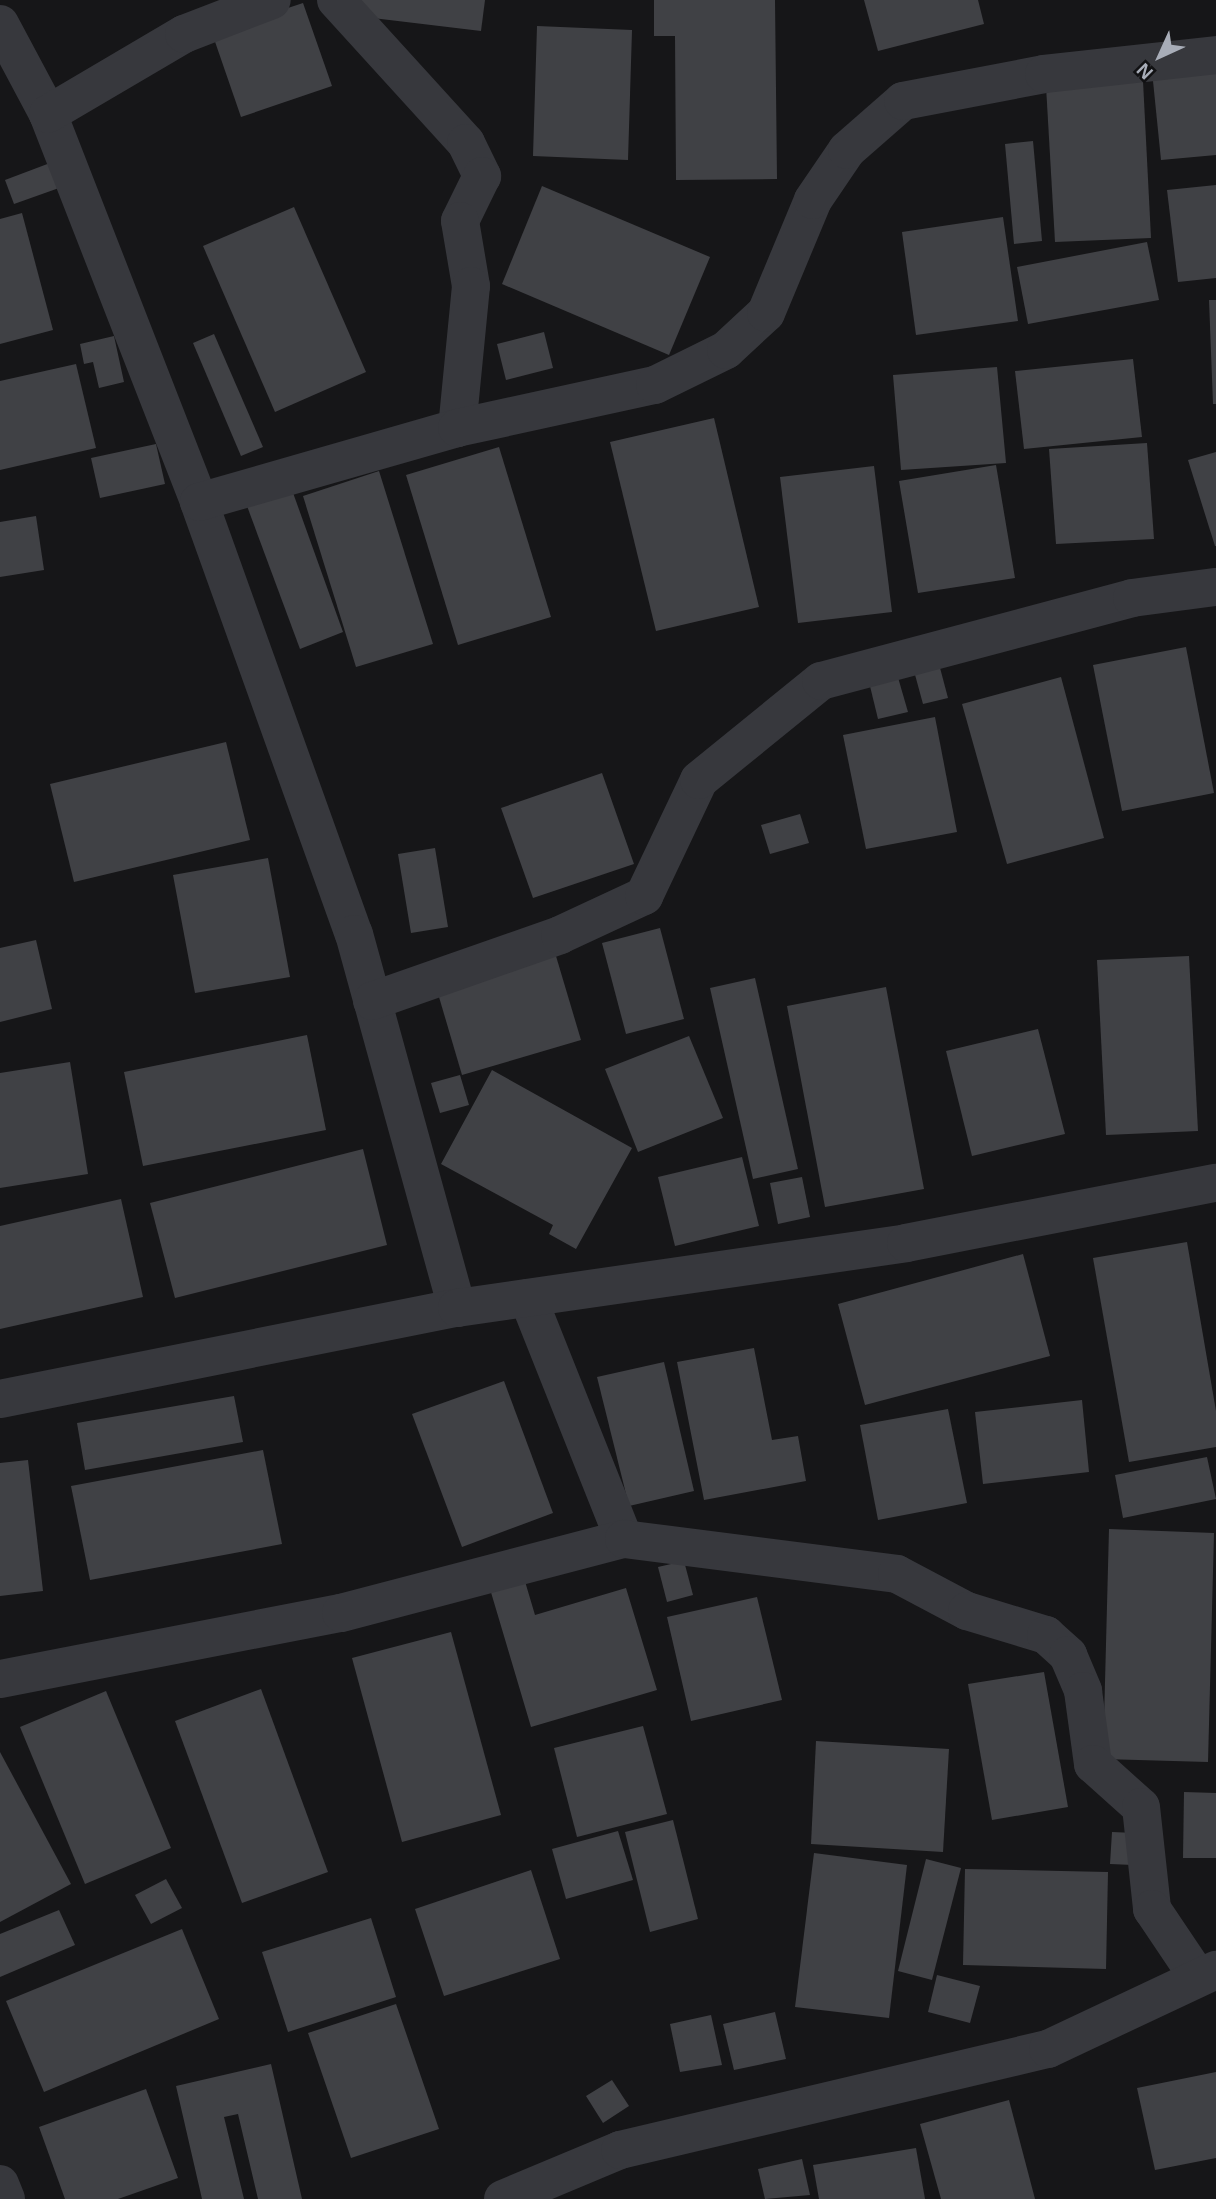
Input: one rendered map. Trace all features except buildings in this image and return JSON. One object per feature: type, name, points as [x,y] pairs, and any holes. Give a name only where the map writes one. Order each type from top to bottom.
[{"type":"street","points":[[48,114],[184,34],[272,0]]},
{"type":"street","points":[[336,0],[466,143],[482,176],[460,221],[471,286],[457,428]]},
{"type":"street","points":[[0,24],[48,114],[199,502],[354,934],[457,1308]]},
{"type":"street","points":[[199,502],[457,428],[655,385],[726,350],[765,313],[813,200],[847,150],[903,101],[1044,74],[1216,55]]},
{"type":"street","points":[[372,1001],[560,935],[644,896],[699,780],[821,681],[1132,598],[1216,587]]},
{"type":"street","points":[[0,1399],[457,1308],[906,1243],[1216,1184]]},
{"type":"street","points":[[528,1298],[624,1539]]},
{"type":"street","points":[[0,1679],[341,1613],[624,1539],[897,1574],[967,1611],[1046,1635],[1068,1655],[1083,1691],[1093,1764],[1140,1807],[1152,1909],[1207,1973],[1048,2049],[620,2150],[503,2199]]},
{"type":"street","points":[[0,2184],[6,2199]]}]
